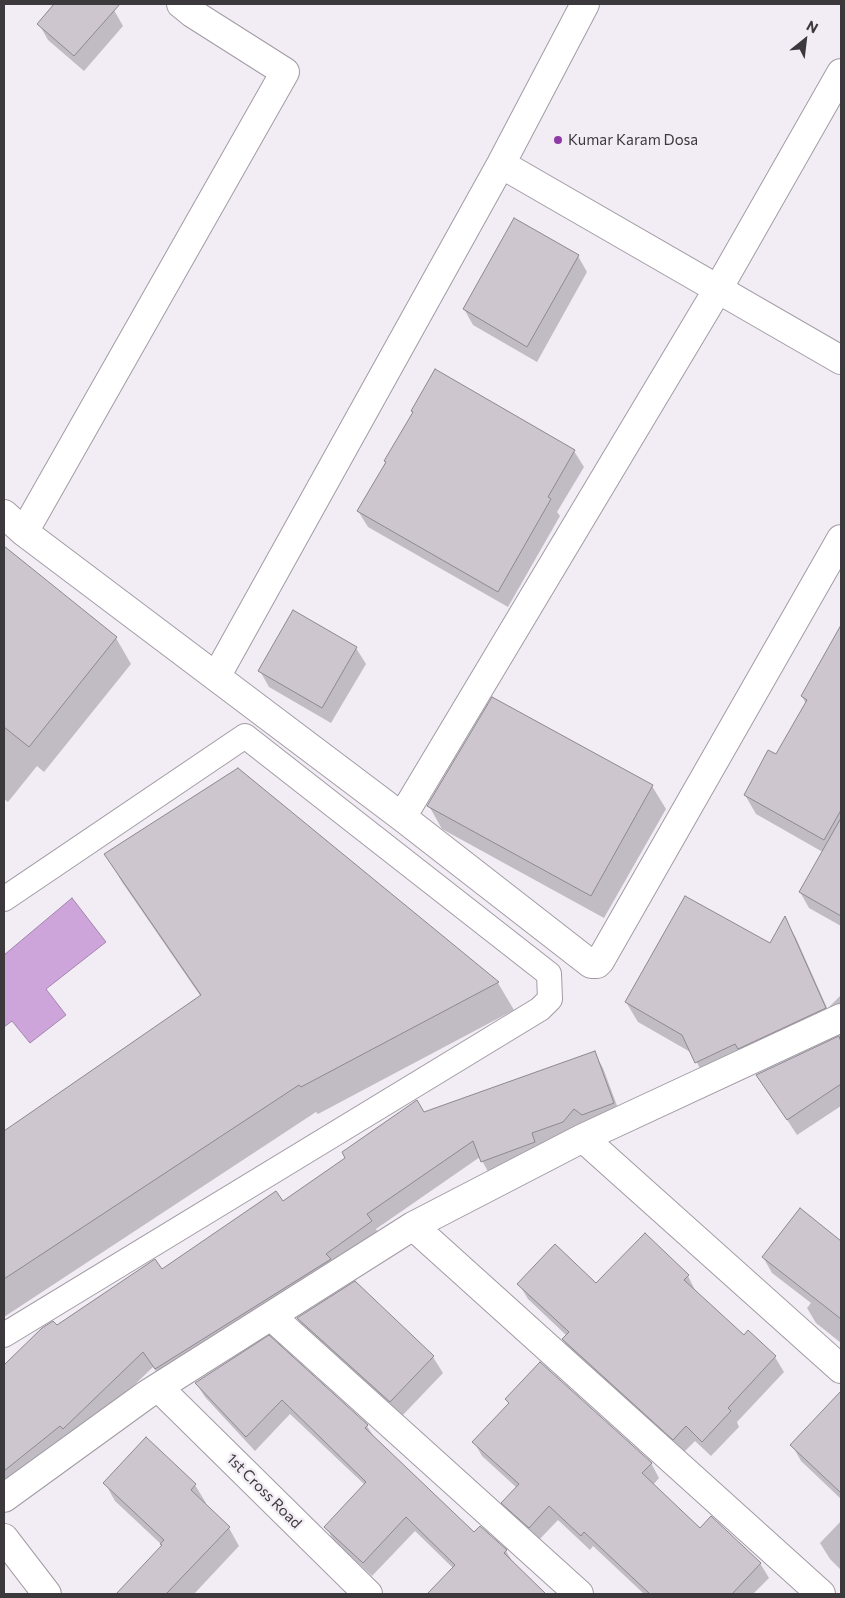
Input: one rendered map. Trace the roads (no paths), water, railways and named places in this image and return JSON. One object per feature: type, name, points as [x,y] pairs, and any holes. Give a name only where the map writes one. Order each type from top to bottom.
[{"type":"street","points":[[216,677],[501,164],[585,4]]},
{"type":"street","points":[[24,532],[285,72],[191,7]]},
{"type":"street","points":[[402,817],[718,289],[841,73]]},
{"type":"street","points":[[501,164],[841,360]]},
{"type":"street","points":[[4,514],[24,532],[402,817],[591,964],[597,964],[841,539]]},
{"type":"street","points":[[4,1498],[146,1395],[413,1226],[583,1138],[841,1018]]},
{"type":"street","points":[[583,1138],[841,1369]]},
{"type":"street","points":[[413,1226],[822,1594]]},
{"type":"street","points":[[271,1316],[579,1594]]},
{"type":"street","name":"1st Cross Road","points":[[159,1388],[368,1594]]},
{"type":"street","points":[[4,1538],[47,1594]]},
{"type":"lane","points":[[4,899],[245,736],[549,974],[550,999],[531,1014],[4,1335]]},
{"type":"place","name":"Kumar Karam Dosa","points":[[558,140]]}]
